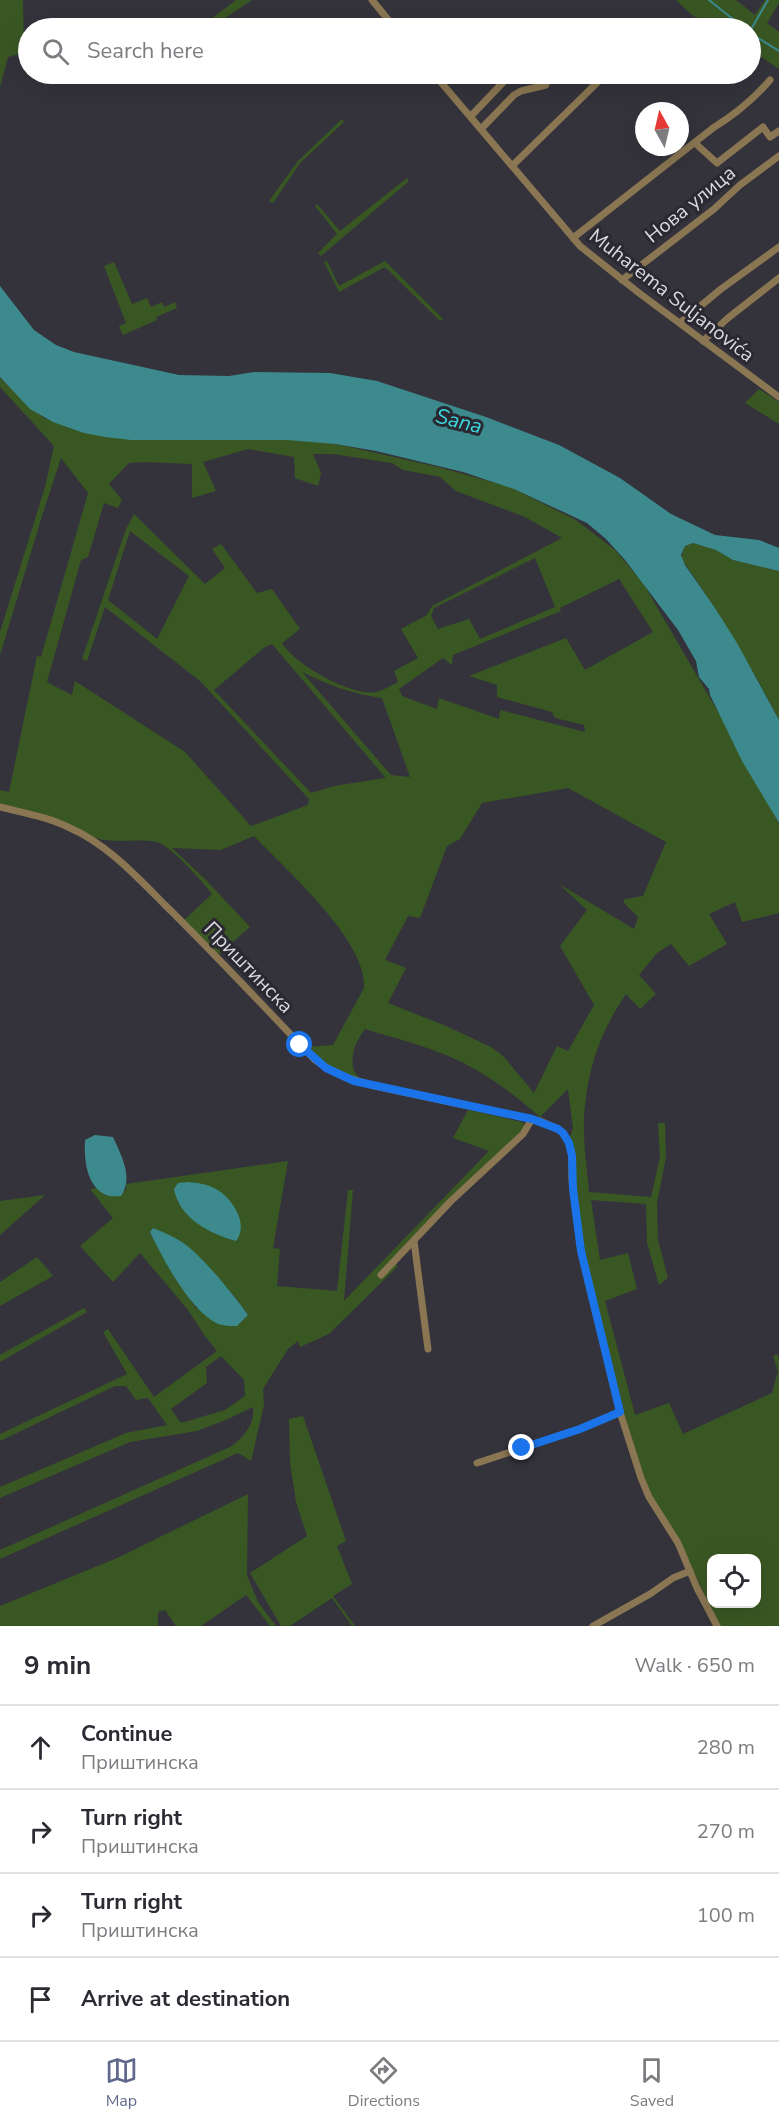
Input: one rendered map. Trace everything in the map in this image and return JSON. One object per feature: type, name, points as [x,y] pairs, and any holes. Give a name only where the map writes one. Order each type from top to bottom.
[{"type":"street","points":[[372,0],[387,18]]},
{"type":"street","points":[[573,238],[754,99],[770,80]]},
{"type":"street","name":"Muharema Suljanovića","points":[[443,84],[580,246],[779,397]]},
{"type":"street","points":[[471,116],[501,84]]},
{"type":"street","points":[[481,129],[514,95],[546,84]]},
{"type":"street","points":[[513,165],[596,84]]},
{"type":"street","points":[[695,143],[717,163],[763,127],[770,137],[779,131]]},
{"type":"street","name":"Нова улица","points":[[622,280],[714,209],[753,174],[779,156]]},
{"type":"street","points":[[680,323],[721,289],[779,247]]},
{"type":"street","points":[[703,341],[779,278]]},
{"type":"street","name":"Приштинска","points":[[0,807],[49,819],[72,828],[116,858],[191,931],[315,1060],[326,1068],[354,1081],[532,1119],[563,1133],[569,1143],[572,1156],[573,1189],[581,1251],[632,1452],[649,1497],[678,1543],[717,1626]]},
{"type":"street","points":[[381,1275],[474,1179],[523,1134],[532,1119]]},
{"type":"street","points":[[414,1241],[428,1349]]},
{"type":"street","points":[[477,1462],[580,1429],[620,1412]]},
{"type":"street","points":[[593,1626],[650,1594],[673,1578],[690,1571]]},
{"type":"green space","points":[[0,0],[23,0],[23,18],[18,18],[18,54],[8,57],[0,87]]},
{"type":"green space","points":[[236,0],[252,0],[225,18],[212,18]]},
{"type":"green space","points":[[676,0],[736,0],[755,15],[765,0],[779,0],[767,23],[779,32],[779,69],[761,57],[761,18],[698,18]]},
{"type":"green space","points":[[342,119],[344,122],[300,163],[273,203],[269,201],[298,161]]},
{"type":"green space","points":[[407,178],[409,181],[321,256],[318,253],[337,234],[315,206],[317,204],[340,231]]},
{"type":"green space","points":[[327,261],[339,286],[385,261],[443,319],[440,321],[385,267],[339,292],[324,262]]},
{"type":"green space","points":[[114,262],[132,304],[147,298],[151,307],[162,302],[164,307],[175,302],[177,308],[123,335],[119,326],[126,323],[104,266]]},
{"type":"green space","points":[[0,378],[44,418],[87,431],[139,439],[297,437],[438,467],[510,487],[576,520],[615,550],[643,583],[735,741],[779,824],[779,913],[742,922],[735,902],[709,914],[727,944],[689,966],[671,944],[657,953],[639,975],[656,994],[640,1009],[626,994],[602,1038],[588,1084],[584,1128],[589,1192],[651,1197],[660,1157],[658,1123],[665,1123],[666,1157],[657,1203],[658,1240],[668,1278],[659,1285],[647,1243],[646,1204],[591,1200],[600,1260],[628,1253],[637,1289],[605,1301],[635,1415],[669,1403],[683,1434],[772,1393],[778,1371],[773,1356],[777,1354],[779,1358],[779,1626],[720,1626],[711,1608],[761,1608],[761,1554],[707,1554],[707,1599],[678,1539],[650,1493],[621,1403],[587,1265],[570,1137],[573,1128],[568,1089],[540,1117],[500,1086],[468,1066],[435,1051],[365,1029],[359,1038],[352,1059],[355,1072],[362,1082],[317,1060],[306,1047],[333,1045],[364,988],[362,969],[353,949],[322,907],[254,836],[221,850],[172,848],[250,927],[218,955],[183,921],[212,894],[186,865],[163,845],[148,841],[119,841],[91,837],[83,832],[0,806],[0,790],[9,792],[37,656],[41,657],[88,493],[61,458],[0,655],[0,632],[45,487],[54,446],[0,387]],"holes":[[[248,449],[294,457],[295,478],[318,486],[321,473],[313,454],[333,454],[392,463],[403,470],[440,477],[456,491],[525,517],[562,538],[432,606],[427,615],[401,629],[418,658],[394,671],[398,682],[376,692],[366,692],[324,677],[288,651],[282,643],[300,629],[272,589],[257,593],[221,544],[212,549],[225,568],[205,584],[134,514],[126,529],[82,659],[87,661],[105,607],[200,681],[309,799],[308,805],[251,826],[185,752],[75,681],[72,695],[47,682],[81,560],[88,557],[104,503],[118,508],[122,500],[109,484],[129,463],[192,464],[192,498],[216,491],[203,462]],[[130,531],[189,576],[157,639],[108,600]],[[535,558],[555,607],[480,639],[469,619],[438,629],[431,616],[434,608]],[[619,579],[653,632],[585,670],[566,638],[469,676],[497,685],[497,697],[552,712],[555,718],[584,725],[585,732],[500,710],[499,719],[439,698],[437,709],[402,696],[399,689],[443,658],[452,665],[453,655],[561,611],[560,608]],[[272,644],[385,778],[334,786],[311,793],[214,690],[265,647]],[[302,672],[359,694],[382,698],[410,777],[391,775]],[[568,788],[666,842],[643,896],[625,899],[623,902],[638,917],[634,929],[559,884],[587,910],[560,946],[594,1005],[568,1051],[557,1046],[534,1093],[503,1056],[491,1047],[388,1003],[406,968],[385,960],[408,916],[420,918],[447,846],[460,839],[482,803]]]},
{"type":"green space","points":[[759,389],[779,402],[779,424],[745,403]]},
{"type":"green space","points":[[693,543],[716,550],[733,560],[779,571],[779,720],[715,608],[681,558],[685,546]]},
{"type":"green space","points":[[468,1110],[522,1122],[526,1126],[392,1261],[398,1266],[329,1334],[300,1347],[298,1341],[288,1349],[263,1389],[264,1405],[251,1461],[238,1453],[0,1559],[0,1550],[232,1446],[251,1424],[253,1407],[197,1431],[130,1442],[0,1498],[0,1487],[126,1433],[167,1425],[148,1398],[136,1400],[126,1386],[115,1386],[0,1441],[0,1434],[127,1374],[103,1332],[108,1329],[154,1397],[217,1351],[188,1310],[140,1253],[113,1282],[80,1246],[113,1218],[90,1189],[98,1188],[107,1196],[126,1190],[126,1184],[288,1161],[273,1248],[280,1249],[277,1286],[337,1291],[348,1190],[353,1190],[344,1301],[489,1151],[453,1138]],"holes":[[[153,1228],[190,1248],[235,1297],[248,1315],[196,1308],[155,1242],[150,1232]],[[221,1356],[244,1380],[245,1396],[225,1410],[181,1423],[171,1409],[207,1383],[206,1367]]]},
{"type":"green space","points":[[45,1195],[0,1235],[0,1201]]},
{"type":"green space","points":[[37,1257],[53,1276],[0,1306],[0,1282]]},
{"type":"green space","points":[[84,1308],[87,1312],[0,1362],[0,1355]]},
{"type":"green space","points":[[303,1416],[346,1541],[337,1546],[352,1584],[333,1596],[355,1626],[352,1626],[332,1598],[290,1626],[281,1626],[250,1573],[307,1536],[296,1502],[290,1462],[289,1419]]},
{"type":"green space","points":[[248,1494],[247,1575],[258,1602],[276,1626],[270,1626],[246,1595],[201,1626],[176,1626],[165,1610],[158,1612],[158,1626],[0,1626],[0,1606],[117,1558]]},
{"type":"water","name":"Sana","points":[[0,286],[34,330],[56,345],[74,352],[179,375],[229,376],[254,372],[330,373],[377,381],[486,417],[559,445],[620,478],[671,514],[715,535],[759,540],[779,548],[779,571],[733,560],[716,550],[693,543],[685,546],[681,555],[685,565],[737,643],[779,720],[779,823],[742,761],[709,689],[699,677],[696,661],[678,630],[625,560],[587,523],[514,489],[463,472],[376,451],[335,444],[287,440],[131,440],[84,433],[53,422],[30,409],[0,377]]},
{"type":"water","points":[[95,1135],[113,1137],[119,1151],[126,1174],[125,1189],[121,1196],[106,1195],[99,1191],[90,1179],[86,1163],[85,1140]]},
{"type":"water","points":[[188,1182],[216,1189],[233,1204],[241,1227],[236,1241],[206,1229],[182,1208],[174,1189],[178,1183]]},
{"type":"water","points":[[153,1228],[172,1236],[190,1248],[220,1280],[248,1315],[237,1326],[222,1325],[211,1320],[190,1299],[155,1243],[150,1232]]},
{"type":"waterway","points":[[709,0],[732,18]]},
{"type":"waterway","points":[[758,18],[768,0]]},
{"type":"waterway","points":[[761,40],[779,51]]},
{"type":"route","points":[[300,1045],[326,1068],[354,1081],[532,1119],[558,1129],[567,1138],[572,1156],[572,1180],[581,1251],[620,1412],[580,1429],[522,1448]]}]
